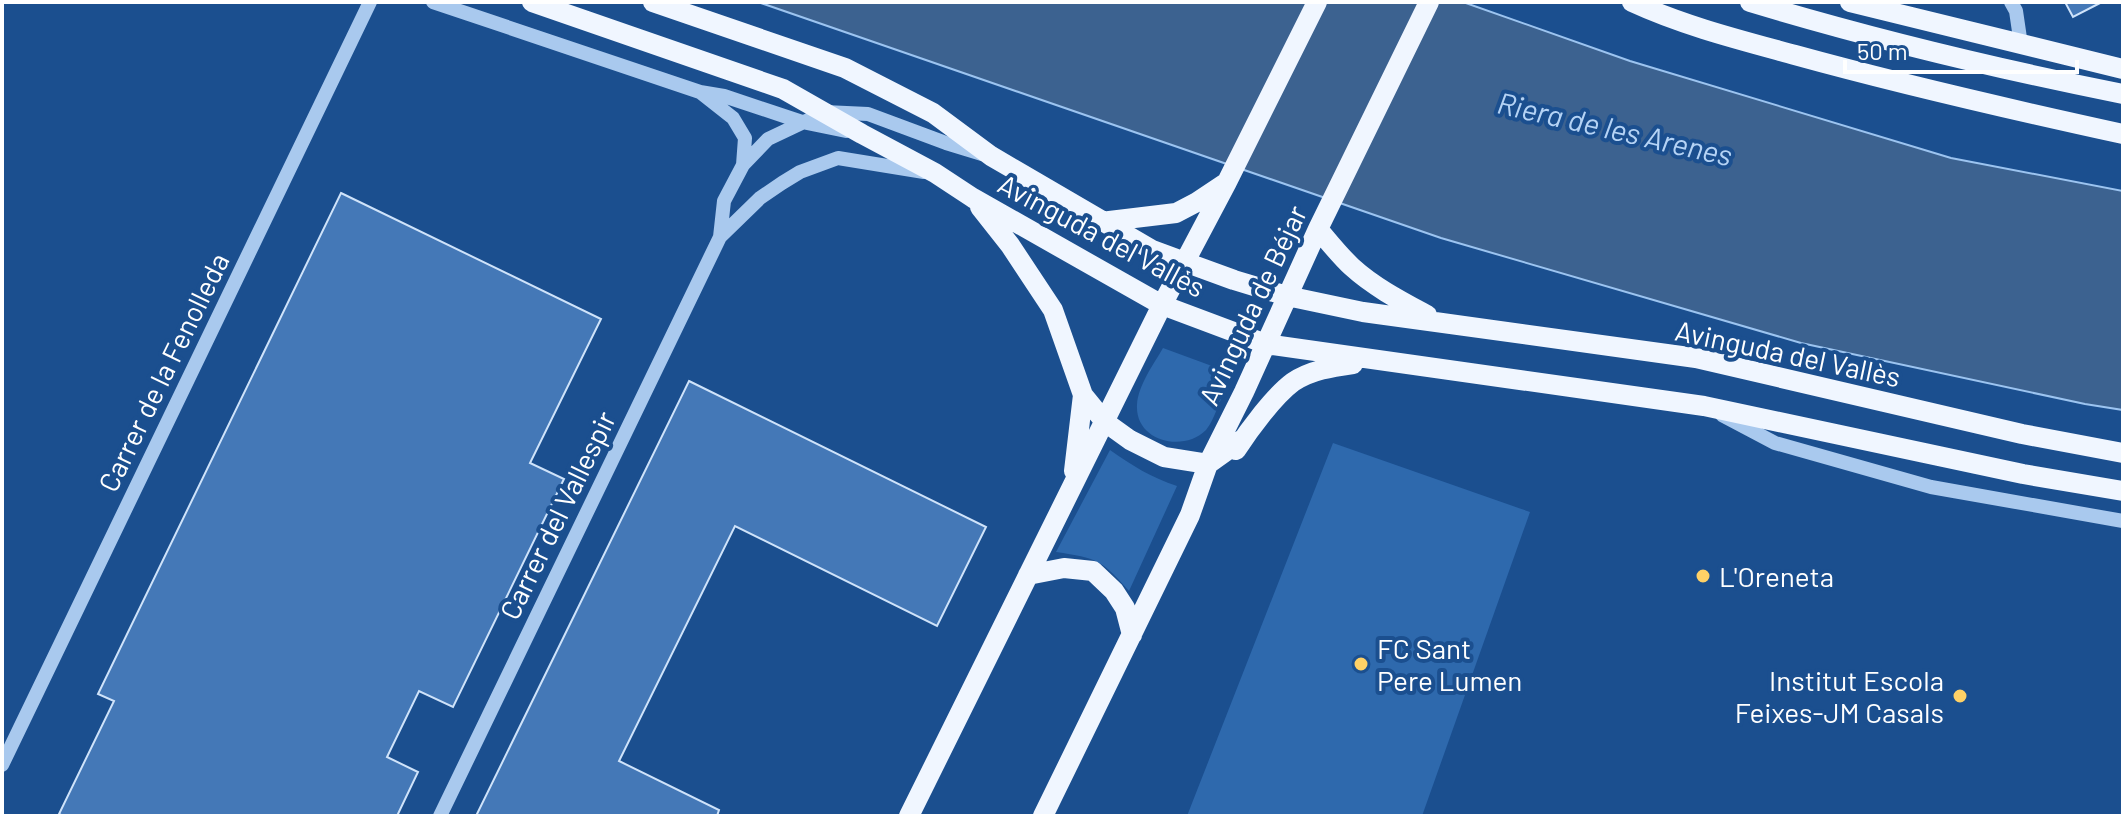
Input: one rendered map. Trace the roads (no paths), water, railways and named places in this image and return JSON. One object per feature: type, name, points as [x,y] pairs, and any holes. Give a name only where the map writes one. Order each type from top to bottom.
[{"type":"main road","name":"Avinguda del Vallès","points":[[532,2],[783,89],[1162,305],[1266,344],[1704,406],[2023,474],[2123,491]]},
{"type":"main road","name":"Avinguda del Vallès","points":[[653,2],[845,68],[933,113],[991,156],[1152,250],[1287,296],[1363,312],[1696,358],[2022,434],[2123,453]]},
{"type":"main road","points":[[909,816],[1162,305],[1317,2]]},
{"type":"main road","name":"Avinguda de Béjar","points":[[1043,816],[1190,515],[1208,464],[1429,2]]},
{"type":"main road","points":[[1632,2],[1677,20],[1849,70],[1991,106],[2123,134]]},
{"type":"main road","points":[[1750,2],[1873,37],[2123,94]]},
{"type":"main road","points":[[1850,2],[2123,69]]},
{"type":"main road","name":"Avinguda del Vallès","points":[[1101,222],[1176,213],[1227,182]]},
{"type":"main road","points":[[973,198],[1010,245],[1053,310],[1083,395],[1105,422],[1130,440],[1164,457],[1208,464],[1243,439]]},
{"type":"main road","name":"Avinguda del Vallès","points":[[1318,229],[1367,279],[1440,321]]},
{"type":"main road","name":"Avinguda del Vallès","points":[[1190,515],[1243,439],[1293,382],[1323,368],[1375,360]]},
{"type":"main road","points":[[1072,485],[1083,395]]},
{"type":"main road","points":[[1028,575],[1064,568],[1093,571],[1114,591],[1125,608],[1132,635]]},
{"type":"street","name":"Carrer de la Fenolleda","points":[[2,765],[370,2]]},
{"type":"street","name":"Avinguda del Vallès","points":[[433,2],[700,92],[724,96],[802,122],[862,134]]},
{"type":"street","points":[[2011,2],[2016,11],[2021,45]]},
{"type":"street","name":"Avinguda del Vallès","points":[[700,92],[733,118],[745,138],[743,165]]},
{"type":"street","points":[[720,237],[724,201],[743,165],[768,139],[825,112],[868,114],[991,156]]},
{"type":"street","points":[[720,237],[760,198],[800,172],[838,158],[935,173]]},
{"type":"street","name":"Carrer del Vallespir","points":[[440,816],[720,237]]},
{"type":"street","name":"Avinguda del Vallès","points":[[1704,406],[1775,443],[1931,487],[2123,521]]},
{"type":"water","name":"Riera de les Arenes","points":[[758,2],[1463,2],[1630,61],[1951,158],[2123,191],[2123,410],[1801,343],[1441,238]]},
{"type":"place","name":"L'Oreneta","points":[[1703,576]]},
{"type":"place","name":"FC Sant Pere Lumen","points":[[1361,664]]},
{"type":"place","name":"Institut Escola Feixes-JM Casals","points":[[1960,696]]}]
